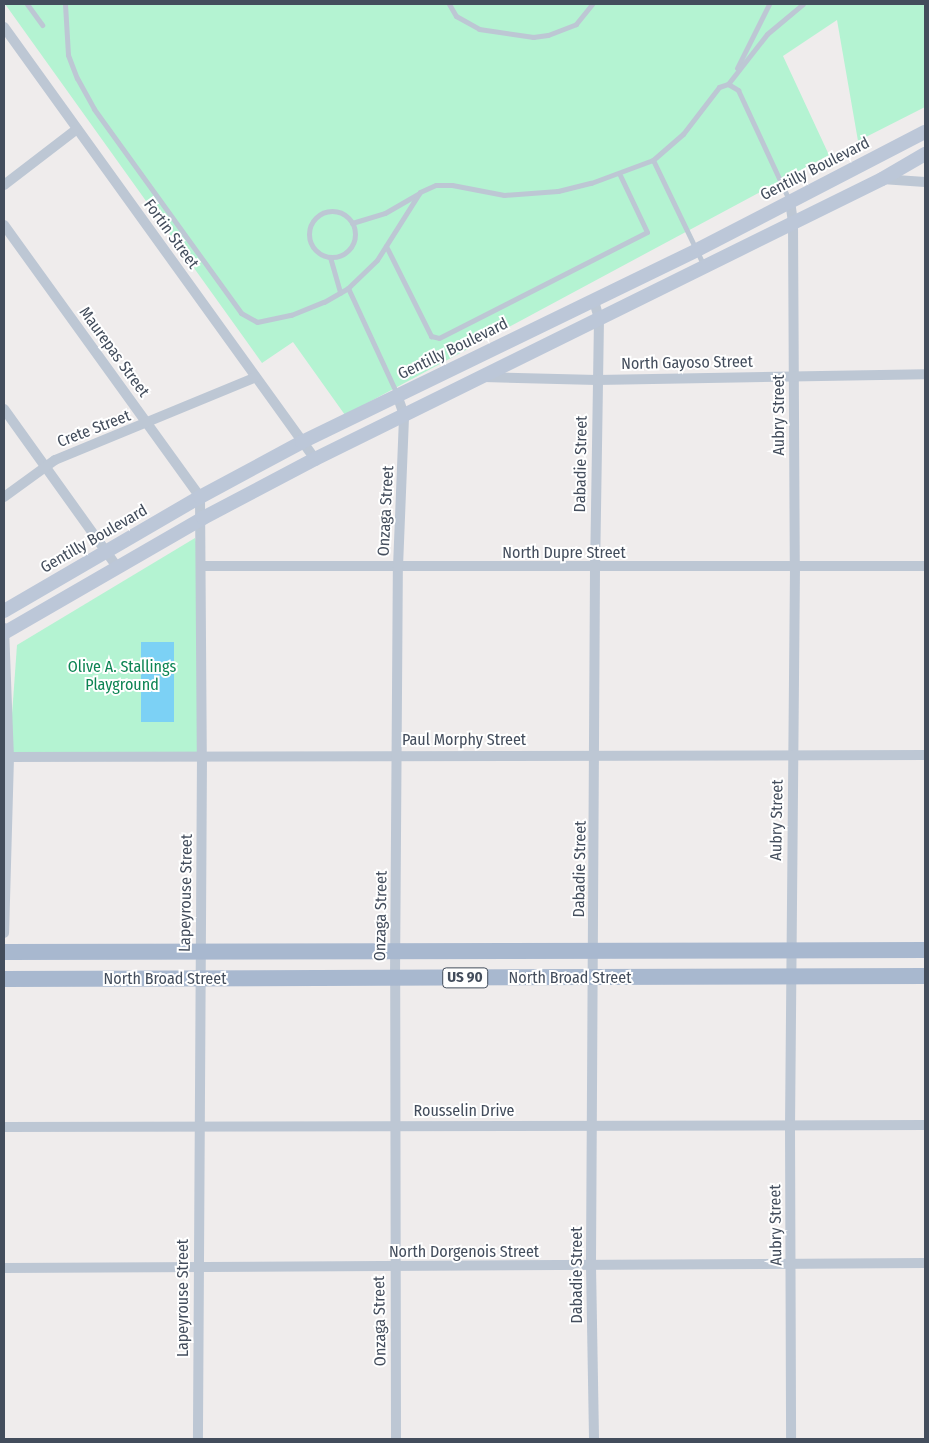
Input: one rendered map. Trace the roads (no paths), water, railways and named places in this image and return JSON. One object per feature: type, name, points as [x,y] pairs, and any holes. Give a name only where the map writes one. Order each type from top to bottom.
[{"type":"main road","name":"Gentilly Boulevard","points":[[4,612],[200,497],[302,442],[697,250],[925,132]]},
{"type":"main road","points":[[4,631],[118,568],[202,518],[314,459],[882,179],[925,154]]},
{"type":"main road","name":"North Broad Street","points":[[4,952],[925,950]]},
{"type":"main road","name":"North Broad Street","points":[[4,979],[925,976]]},
{"type":"street","name":"Fortin Street","points":[[4,27],[314,459]]},
{"type":"street","points":[[4,185],[77,129]]},
{"type":"street","points":[[882,179],[925,182]]},
{"type":"street","name":"Aubry Street","points":[[790,201],[793,223],[795,566],[790,1126],[792,1265],[791,1439]]},
{"type":"street","name":"Maurepas Street","points":[[4,225],[200,497]]},
{"type":"street","name":"Dabadie Street","points":[[594,301],[599,319],[594,568],[596,755],[591,1266],[594,1439]]},
{"type":"street","name":"North Gayoso Street","points":[[480,376],[597,380],[925,374]]},
{"type":"street","name":"Crete Street","points":[[4,497],[46,466],[256,377]]},
{"type":"street","name":"Onzaga Street","points":[[396,1439],[394,1267],[398,567],[404,415],[397,395]]},
{"type":"street","points":[[4,409],[118,568]]},
{"type":"street","name":"Lapeyrouse Street","points":[[198,1439],[197,1268],[201,1127],[202,755],[202,518],[200,497]]},
{"type":"street","name":"North Dupre Street","points":[[202,566],[594,568],[925,566]]},
{"type":"street","points":[[4,631],[6,757],[4,934]]},
{"type":"street","name":"Paul Morphy Street","points":[[6,757],[202,755],[925,755]]},
{"type":"street","name":"Rousselin Drive","points":[[4,1127],[925,1125]]},
{"type":"street","name":"North Dorgenois Street","points":[[4,1268],[925,1263]]},
{"type":"lane","points":[[27,4],[42,24]]},
{"type":"lane","points":[[65,4],[68,55],[76,78],[100,116],[241,314],[257,322],[292,315],[348,288],[377,260],[420,192]]},
{"type":"lane","points":[[449,4],[456,16],[466,24],[495,34],[517,37],[548,35],[564,30],[576,24],[592,4]]},
{"type":"lane","points":[[728,84],[769,4]]},
{"type":"lane","points":[[352,223],[385,213],[420,192],[436,185],[452,185],[504,195],[558,191],[618,173],[653,160],[683,134],[719,87],[728,84],[767,34],[803,4]]},
{"type":"lane","points":[[728,84],[738,90],[790,201]]},
{"type":"lane","points":[[653,160],[705,267]]},
{"type":"lane","points":[[386,246],[431,336],[439,338],[647,232],[618,173]]},
{"type":"lane","points":[[334,211],[352,223],[355,230],[353,245],[342,255],[330,257],[320,254],[311,242],[309,234],[314,220],[319,215],[334,211]]},
{"type":"lane","points":[[330,257],[340,293]]},
{"type":"lane","points":[[348,288],[397,395]]},
{"type":"water","points":[[141,642],[174,642],[174,722],[141,722]]},
{"type":"park label","name":"Olive A. Stallings Playground","points":[[122,676]]}]
